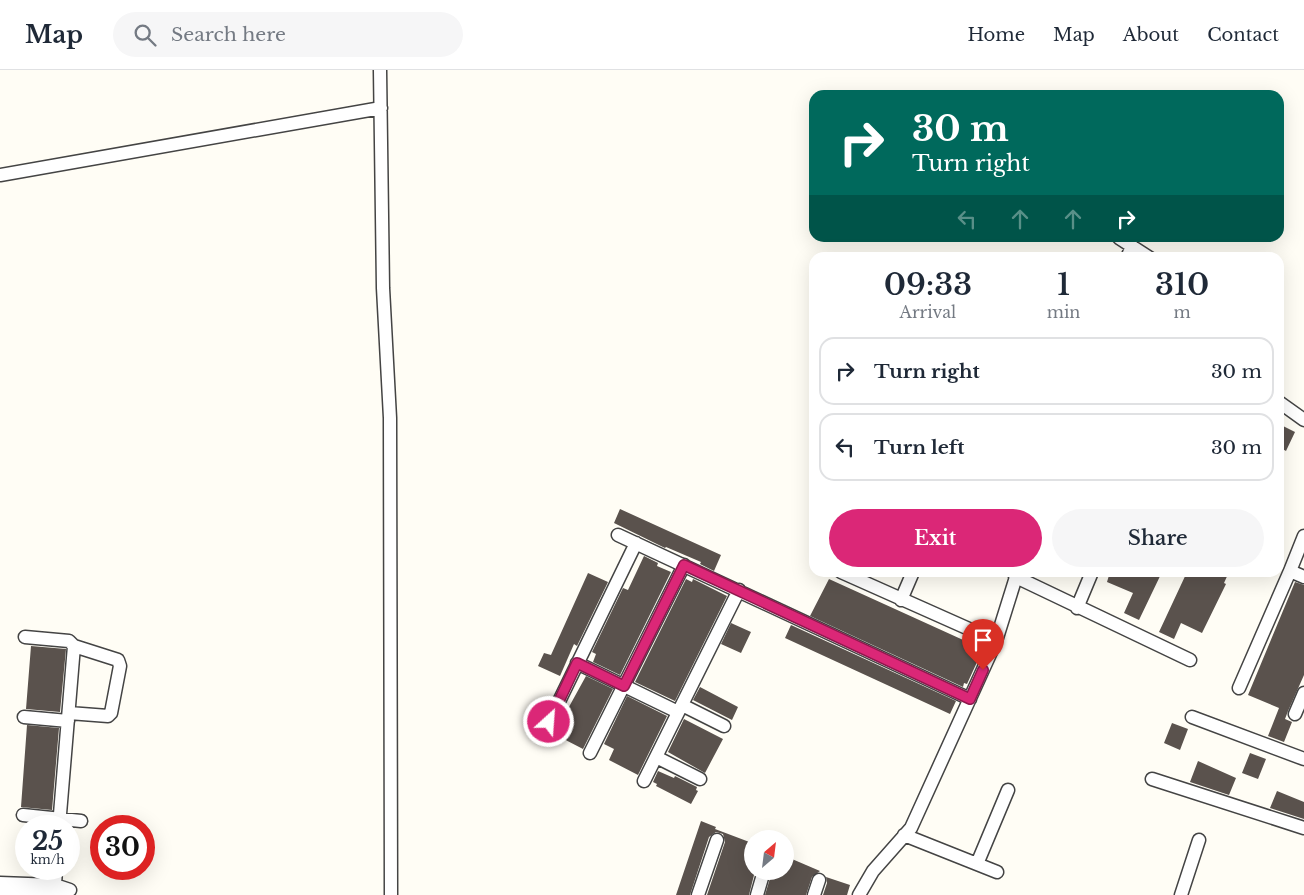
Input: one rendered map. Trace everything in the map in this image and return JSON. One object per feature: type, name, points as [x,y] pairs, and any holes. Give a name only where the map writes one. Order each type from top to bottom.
[{"type":"street","points":[[380,70],[383,288],[390,418],[391,895]]},
{"type":"street","points":[[0,175],[381,108]]},
{"type":"street","points":[[1284,406],[1304,420]]},
{"type":"street","points":[[618,535],[970,699]]},
{"type":"street","points":[[1239,688],[1304,536]]},
{"type":"street","points":[[549,722],[636,543]]},
{"type":"street","points":[[590,753],[684,565]]},
{"type":"street","points":[[1290,571],[1304,576]]},
{"type":"street","points":[[853,577],[996,641]]},
{"type":"street","points":[[901,600],[911,577]]},
{"type":"street","points":[[859,895],[873,872],[911,828],[996,641],[1014,577]]},
{"type":"street","points":[[1019,577],[1077,608],[1190,660]]},
{"type":"street","points":[[1077,608],[1090,577]]},
{"type":"street","points":[[644,781],[738,590]]},
{"type":"street","points":[[24,717],[108,716],[111,712],[120,666],[118,660],[74,646],[69,641],[25,637]]},
{"type":"street","points":[[61,815],[74,646]]},
{"type":"street","points":[[577,663],[624,686],[724,726]]},
{"type":"street","points":[[1295,714],[1304,693]]},
{"type":"street","points":[[1192,717],[1304,759]]},
{"type":"street","points":[[656,757],[700,779]]},
{"type":"street","points":[[1152,779],[1304,828]]},
{"type":"street","points":[[977,864],[1008,790]]},
{"type":"street","points":[[23,814],[28,815]]},
{"type":"street","points":[[904,835],[997,872]]},
{"type":"street","points":[[698,895],[717,840]]},
{"type":"street","points":[[1181,895],[1199,840]]},
{"type":"street","points":[[756,895],[761,880]]},
{"type":"street","points":[[814,895],[819,880]]},
{"type":"street","points":[[0,883],[53,892]]},
{"type":"street","points":[[0,894],[53,892]]},
{"type":"building","points":[[1284,426],[1295,432],[1286,451],[1284,450]]},
{"type":"building","points":[[620,509],[721,555],[714,571],[700,564],[701,562],[665,548],[614,523]]},
{"type":"building","points":[[644,556],[658,563],[657,566],[671,572],[620,675],[593,662],[596,654],[592,652],[623,588],[628,590]]},
{"type":"building","points":[[588,573],[608,582],[577,646],[574,644],[560,676],[538,666],[544,653],[551,655]]},
{"type":"building","points":[[1108,577],[1160,577],[1139,620],[1124,613],[1133,593],[1107,582]]},
{"type":"building","points":[[1185,577],[1227,577],[1224,583],[1226,584],[1202,633],[1181,623],[1174,639],[1159,632]]},
{"type":"building","points":[[686,579],[692,582],[693,579],[727,596],[675,701],[635,682]]},
{"type":"building","points":[[829,579],[983,649],[967,684],[964,683],[963,687],[810,616]]},
{"type":"building","points":[[1295,582],[1304,585],[1304,675],[1285,719],[1292,722],[1284,742],[1268,736],[1279,708],[1248,695]]},
{"type":"building","points":[[731,623],[751,632],[741,653],[721,644]]},
{"type":"building","points":[[791,625],[956,701],[950,714],[785,638]]},
{"type":"building","points":[[31,646],[66,649],[60,712],[26,709]]},
{"type":"building","points":[[586,676],[613,689],[583,749],[554,734]]},
{"type":"building","points":[[700,687],[738,707],[732,720],[693,700]]},
{"type":"building","points":[[627,696],[667,716],[638,775],[609,760],[614,749],[604,744]]},
{"type":"building","points":[[684,719],[723,739],[705,773],[668,752]]},
{"type":"building","points":[[1172,723],[1188,729],[1180,750],[1164,743]]},
{"type":"building","points":[[27,725],[59,728],[52,810],[21,807]]},
{"type":"building","points":[[1250,753],[1266,759],[1258,779],[1242,773]]},
{"type":"building","points":[[1198,761],[1236,778],[1229,795],[1190,782]]},
{"type":"building","points":[[658,771],[674,778],[675,776],[697,787],[696,790],[698,791],[691,804],[656,786],[657,784],[653,782]]},
{"type":"building","points":[[1277,791],[1304,802],[1304,819],[1270,808]]},
{"type":"building","points":[[701,821],[716,827],[715,829],[744,840],[744,880],[753,880],[749,895],[707,895],[725,842],[723,834],[716,832],[709,837],[690,895],[676,895]]},
{"type":"building","points":[[794,860],[820,871],[812,877],[806,895],[765,895],[770,880],[794,880]]},
{"type":"building","points":[[826,877],[850,885],[847,895],[823,895],[827,883]]},
{"type":"route","points":[[549,722],[577,663],[624,686],[684,565],[970,699],[983,670]]}]
